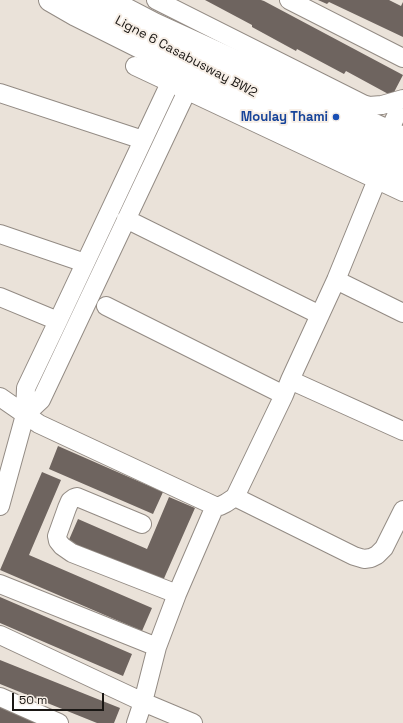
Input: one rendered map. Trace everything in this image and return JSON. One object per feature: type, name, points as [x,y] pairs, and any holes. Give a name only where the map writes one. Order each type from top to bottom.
[{"type":"main road","points":[[50,0],[178,80],[391,154]]},
{"type":"main road","points":[[108,0],[391,154]]},
{"type":"street","name":"Ligne 6 Casabusway BW2","points":[[79,0],[264,98],[391,154]]},
{"type":"street","name":"Ligne 6 Casabusway BW2","points":[[88,0],[265,92],[391,154]]},
{"type":"street","points":[[0,397],[39,424],[215,506],[220,506],[226,503],[235,497],[287,388],[391,154],[403,100],[382,105],[369,106],[363,104],[156,0]]},
{"type":"street","points":[[289,0],[403,58]]},
{"type":"street","points":[[135,66],[178,80]]},
{"type":"street","points":[[0,506],[25,415],[26,388],[143,140],[178,80]]},
{"type":"street","points":[[25,415],[41,400],[126,219],[178,80]]},
{"type":"street","points":[[0,92],[143,140]]},
{"type":"street","points":[[391,154],[403,192]]},
{"type":"street","points":[[126,219],[320,315]]},
{"type":"street","points":[[0,234],[85,263]]},
{"type":"street","points":[[336,280],[403,313]]},
{"type":"street","points":[[0,297],[58,321]]},
{"type":"street","points":[[106,306],[287,388],[403,431]]},
{"type":"street","points":[[142,524],[77,497],[70,502],[57,536],[58,541],[62,546],[72,553],[177,594]]},
{"type":"street","points":[[235,497],[354,556],[364,559],[377,555],[384,548],[403,510]]},
{"type":"street","points":[[136,723],[157,647],[177,594],[215,506]]},
{"type":"street","points":[[0,584],[157,647]]},
{"type":"street","points":[[0,635],[143,702],[193,723]]},
{"type":"street","points":[[0,697],[59,723]]},
{"type":"building","points":[[205,0],[264,1],[403,75],[392,96],[346,71],[344,74],[297,49],[296,51]]},
{"type":"building","points":[[318,0],[389,0],[401,6],[403,2],[403,37],[329,2],[327,4]]},
{"type":"building","points":[[58,446],[163,492],[153,514],[49,469]]},
{"type":"building","points":[[42,472],[61,480],[29,555],[152,608],[142,631],[0,570]]},
{"type":"building","points":[[169,497],[195,508],[162,583],[68,542],[78,519],[147,549]]},
{"type":"building","points":[[0,597],[132,654],[123,676],[0,623]]},
{"type":"building","points":[[0,660],[120,708],[114,723],[97,723],[0,684]]},
{"type":"building","points":[[0,706],[39,723],[0,723]]},
{"type":"place","name":"Moulay Thami","points":[[336,117]]}]
